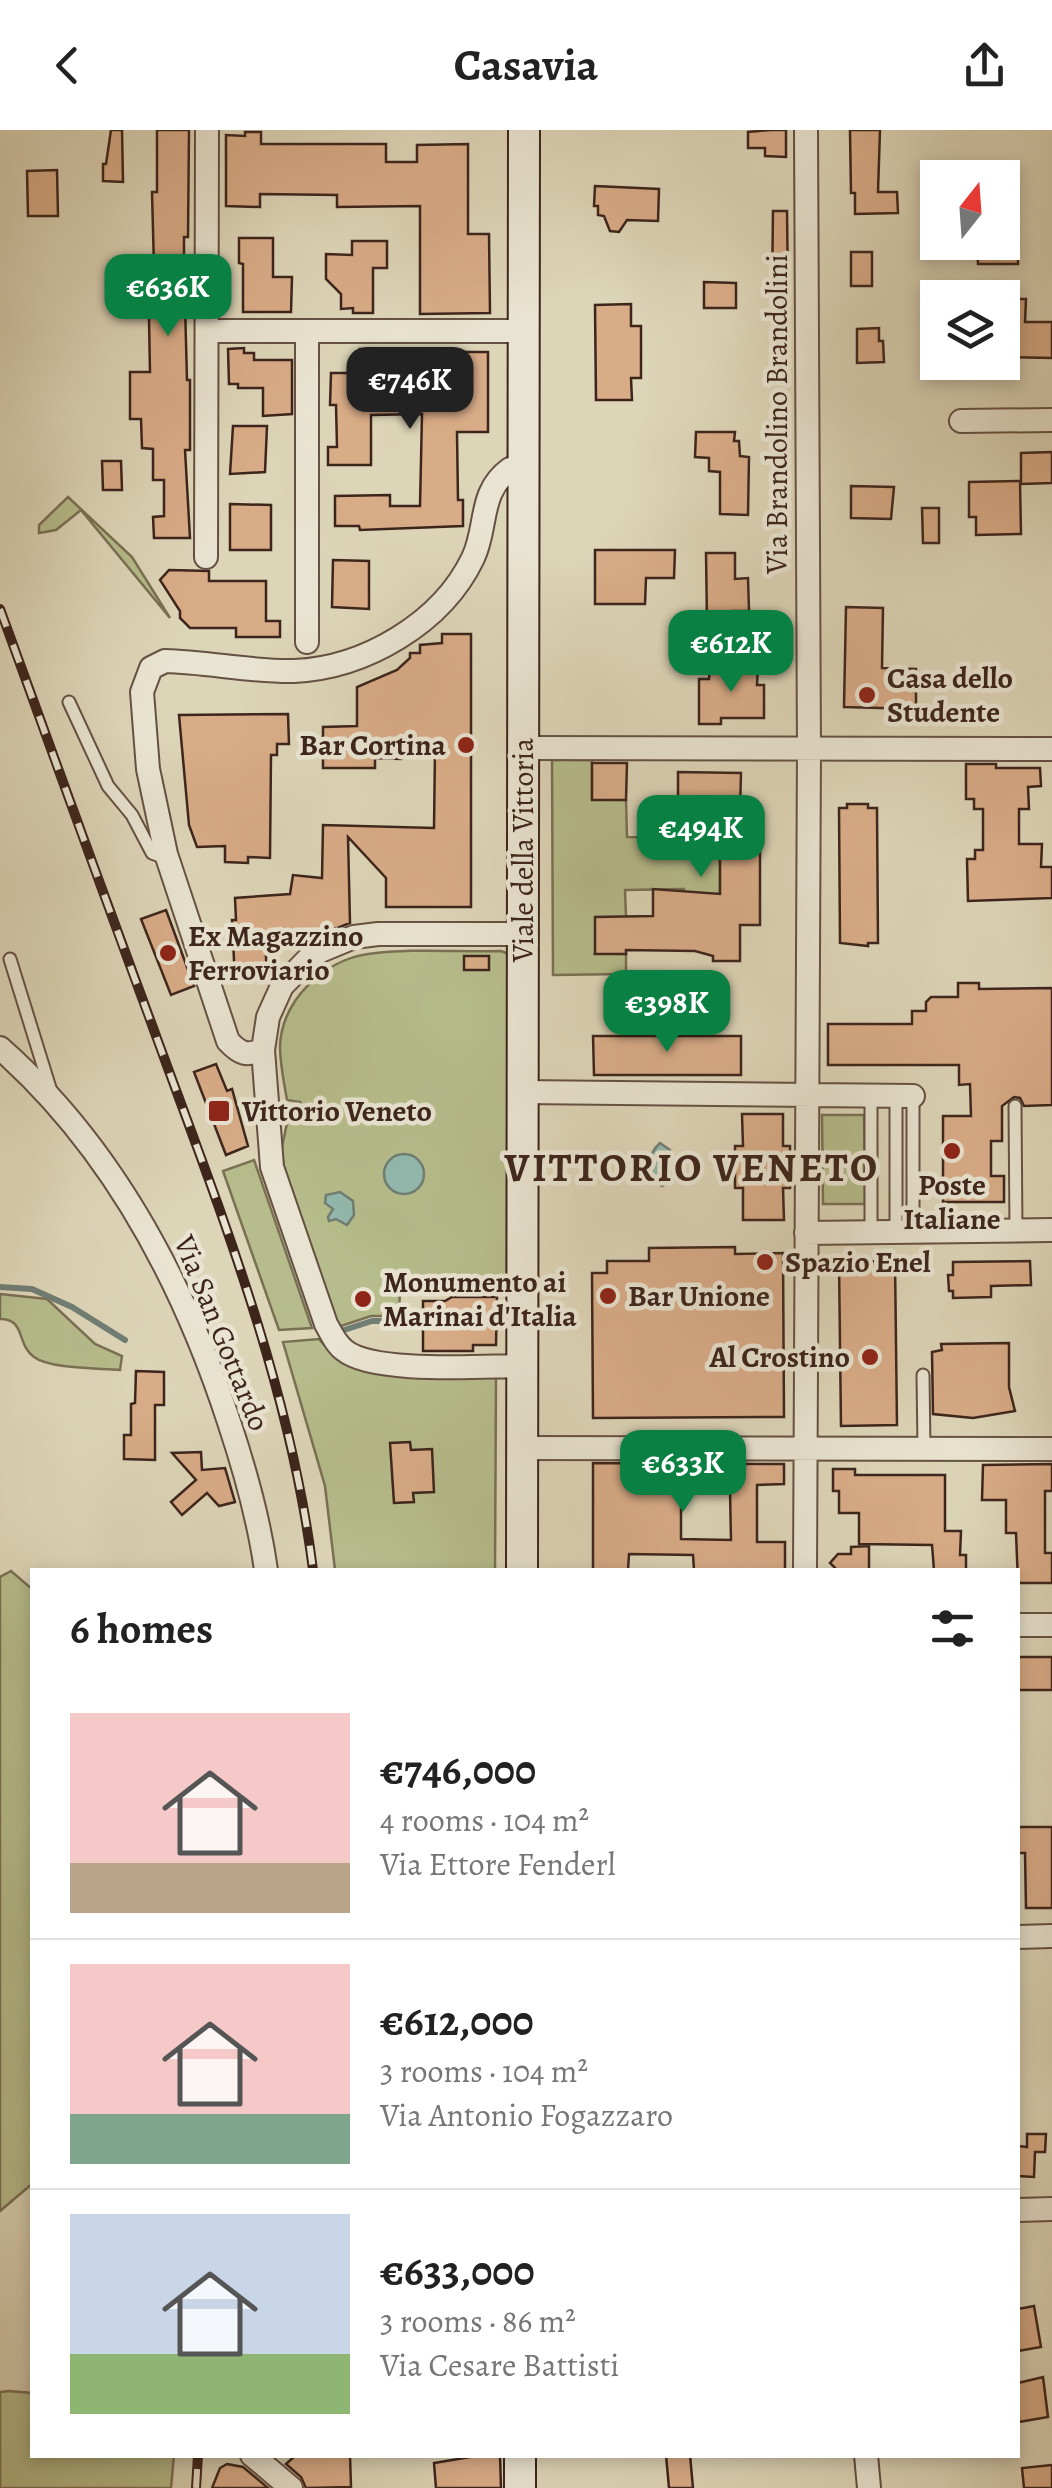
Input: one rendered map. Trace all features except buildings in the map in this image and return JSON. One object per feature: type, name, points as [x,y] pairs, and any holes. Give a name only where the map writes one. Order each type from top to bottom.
[{"type":"street","points":[[206,557],[207,130]]},
{"type":"street","name":"Viale della Vittoria","points":[[522,1568],[524,130]]},
{"type":"street","name":"Via Brandolino Brandolini","points":[[804,1568],[809,749],[806,130]]},
{"type":"street","points":[[208,332],[524,331]]},
{"type":"street","points":[[307,332],[307,642]]},
{"type":"street","points":[[962,421],[1052,420]]},
{"type":"street","points":[[263,1050],[248,1055],[228,1042],[166,854],[148,769],[142,705],[147,674],[164,661],[296,671],[342,664],[382,646],[430,614],[459,582],[481,539],[483,511],[495,482],[510,469],[523,469]]},
{"type":"street","points":[[523,748],[1052,749]]},
{"type":"street","points":[[522,1366],[392,1365],[365,1361],[342,1350],[326,1324],[272,1167],[263,1050],[268,1018],[282,986],[302,963],[327,945],[378,934],[524,934]]},
{"type":"street","name":"Via San Gottardo","points":[[0,1048],[53,1101],[112,1175],[154,1241],[186,1309],[238,1452],[266,1568]]},
{"type":"street","points":[[522,1092],[904,1096]]},
{"type":"street","points":[[806,1232],[1052,1230]]},
{"type":"street","points":[[522,1448],[1052,1449]]},
{"type":"street","points":[[1020,1626],[1052,1625]]},
{"type":"street","points":[[1020,1937],[1052,1936]]},
{"type":"street","points":[[1020,2210],[1052,2209]]},
{"type":"street","points":[[256,2458],[291,2488]]},
{"type":"street","points":[[520,2458],[520,2488]]},
{"type":"street","points":[[866,2458],[870,2488]]},
{"type":"lane","points":[[69,702],[108,786],[132,816],[152,852],[166,854]]},
{"type":"lane","points":[[10,959],[53,1101]]},
{"type":"lane","points":[[871,1096],[871,1232]]},
{"type":"lane","points":[[904,1096],[904,1232]]},
{"type":"lane","points":[[1015,1106],[1016,1230]]},
{"type":"lane","points":[[923,1375],[924,1449]]},
{"type":"green space","points":[[68,497],[132,557],[170,618],[81,510],[56,530],[39,533],[39,525]]},
{"type":"green space","points":[[552,760],[592,760],[592,799],[626,800],[627,837],[712,838],[712,845],[720,845],[720,894],[685,894],[684,889],[625,890],[626,917],[595,953],[626,954],[626,974],[553,975]]},
{"type":"green space","points":[[401,951],[509,954],[515,1292],[400,1290],[399,1316],[371,1316],[338,1327],[284,1173],[282,1147],[287,1123],[300,1122],[300,1102],[287,1100],[281,1060],[280,1046],[289,1013],[297,998],[322,973],[352,958]]},
{"type":"green space","points":[[822,1115],[864,1115],[865,1204],[823,1204]]},
{"type":"green space","points":[[254,1160],[312,1328],[279,1330],[223,1171]]},
{"type":"green space","points":[[0,1294],[47,1299],[95,1344],[122,1356],[120,1370],[63,1366],[34,1357],[14,1323],[0,1319]]},
{"type":"green space","points":[[319,1339],[336,1355],[378,1373],[496,1376],[495,1568],[335,1568],[325,1486],[283,1342]]},
{"type":"green space","points":[[11,1571],[30,1587],[30,2186],[0,2211],[0,1577]]},
{"type":"green space","points":[[0,2392],[30,2393],[30,2458],[174,2458],[171,2488],[0,2488]]},
{"type":"water","points":[[660,1143],[670,1150],[673,1166],[669,1180],[662,1186],[650,1172],[652,1153]]},
{"type":"water","points":[[404,1154],[418,1160],[424,1174],[418,1188],[404,1194],[390,1188],[384,1174],[390,1160]]},
{"type":"water","points":[[340,1192],[353,1201],[354,1215],[347,1225],[336,1219],[329,1221],[333,1209],[325,1203],[326,1195]]},
{"type":"waterway","points":[[0,1287],[32,1289],[72,1307],[125,1340]]},
{"type":"waterway","points":[[341,1331],[372,1321],[399,1321]]},
{"type":"railway","points":[[0,609],[254,1312],[289,1440],[313,1568]]},
{"type":"railway","points":[[196,2488],[198,2458]]},
{"type":"place","name":"Casa dello Studente","points":[[867,695]]},
{"type":"place","name":"Bar Cortina","points":[[466,745]]},
{"type":"place","name":"Ex Magazzino Ferroviario","points":[[168,953]]},
{"type":"place","name":"Vittorio Veneto","points":[[219,1111]]},
{"type":"place","name":"Poste Italiane","points":[[952,1151]]},
{"type":"place","name":"Spazio Enel","points":[[765,1262]]},
{"type":"place","name":"Bar Unione","points":[[608,1296]]},
{"type":"place","name":"Monumento ai Marinai d'Italia","points":[[363,1299]]},
{"type":"place","name":"Al Crostino","points":[[870,1357]]},
{"type":"district","name":"VITTORIO VENETO","points":[[692,1167]]}]
